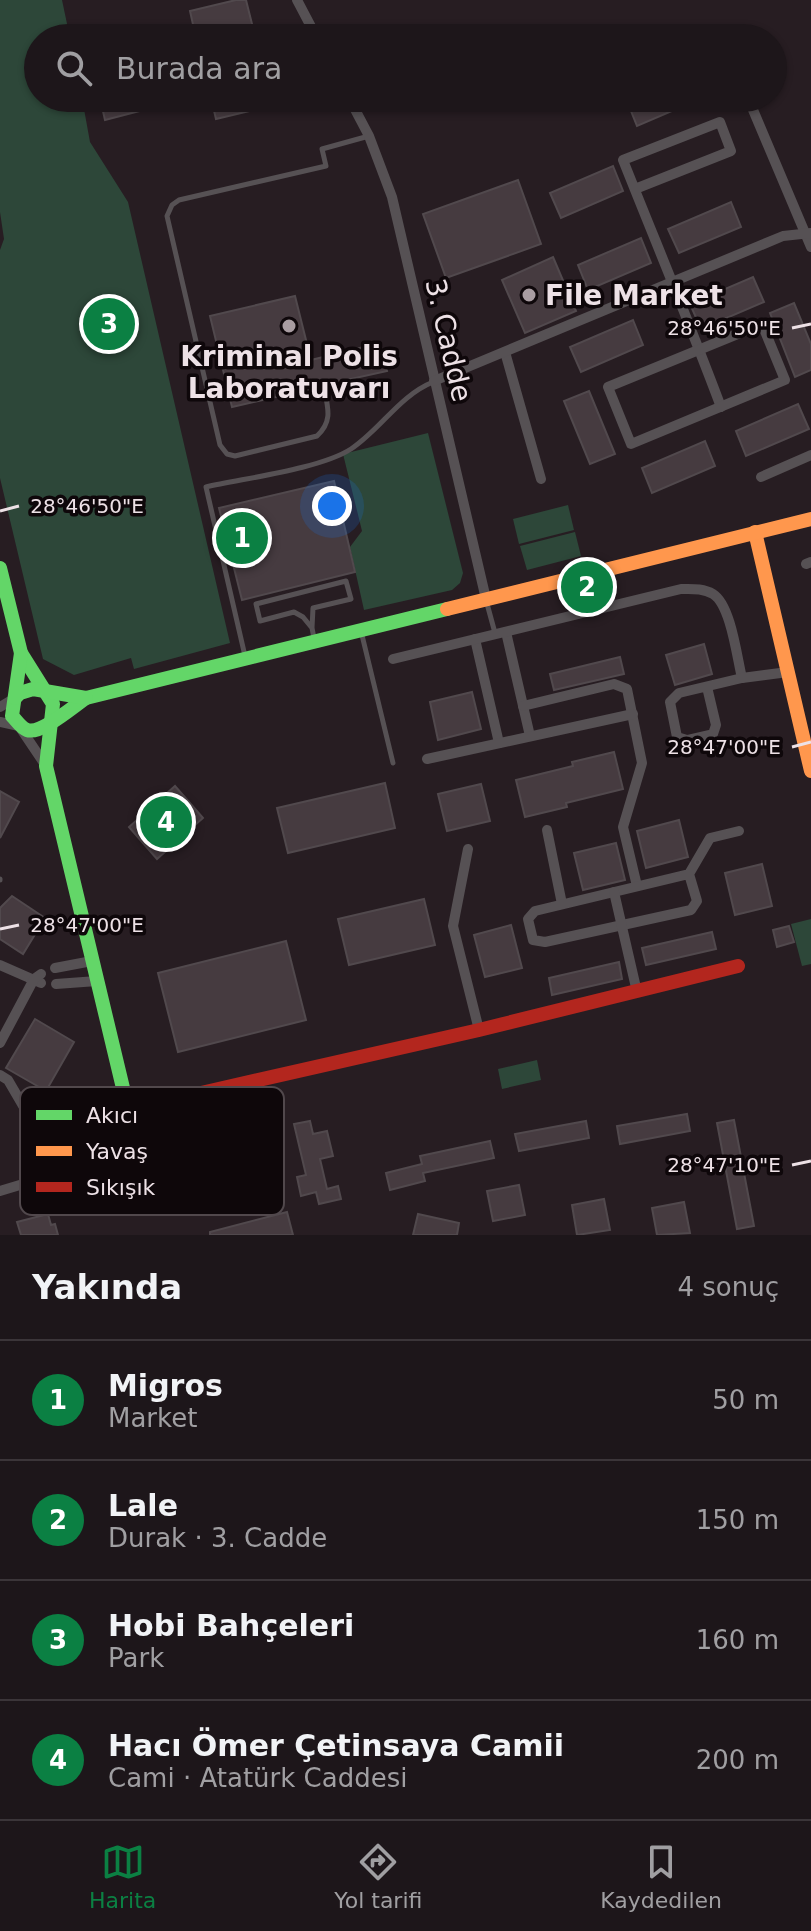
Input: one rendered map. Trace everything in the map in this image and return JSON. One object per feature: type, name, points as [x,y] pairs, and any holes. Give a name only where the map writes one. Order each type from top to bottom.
[{"type":"street","points":[[297,0],[310,24]]},
{"type":"street","name":"3. Cadde","points":[[356,112],[392,197],[486,599]]},
{"type":"street","points":[[754,112],[808,233],[811,247]]},
{"type":"street","points":[[635,189],[731,151],[720,122],[623,160],[635,189],[674,281],[721,407]]},
{"type":"street","points":[[434,381],[783,236],[808,233]]},
{"type":"street","points":[[762,324],[785,380],[631,444],[608,387],[700,349],[762,324]]},
{"type":"street","points":[[505,352],[541,479]]},
{"type":"street","points":[[761,477],[811,455]]},
{"type":"street","points":[[0,722],[39,730],[86,698],[245,657],[313,634],[360,628],[486,599],[811,519]]},
{"type":"street","points":[[755,532],[811,771]]},
{"type":"street","points":[[0,568],[21,653],[53,704],[46,766],[123,1087]]},
{"type":"street","points":[[393,659],[681,589],[702,589],[716,595],[727,613],[742,678]]},
{"type":"street","points":[[500,633],[530,736]]},
{"type":"street","points":[[475,639],[499,743]]},
{"type":"street","points":[[21,653],[11,710],[46,766]]},
{"type":"street","points":[[707,687],[716,725],[713,734],[687,740],[677,737],[670,702],[679,693],[742,678],[788,672]]},
{"type":"street","points":[[523,706],[614,684],[627,689],[642,763],[623,827],[637,886]]},
{"type":"street","points":[[0,707],[20,693],[33,689],[86,698]]},
{"type":"street","points":[[427,759],[633,714]]},
{"type":"street","points":[[547,830],[562,904]]},
{"type":"street","points":[[689,874],[697,901],[691,910],[545,942],[533,940],[528,919],[535,911],[689,874],[710,838],[739,831]]},
{"type":"street","points":[[468,849],[453,926],[479,1030]]},
{"type":"street","points":[[614,892],[637,992]]},
{"type":"street","points":[[55,968],[92,961]]},
{"type":"street","points":[[0,965],[39,978],[0,1043]]},
{"type":"street","points":[[226,1087],[479,1030],[738,966]]},
{"type":"street","points":[[56,984],[97,981]]},
{"type":"street","points":[[0,1075],[8,1080],[20,1101]]},
{"type":"street","points":[[0,1191],[20,1185]]},
{"type":"lane","points":[[324,388],[330,415],[317,436],[235,456],[224,451],[220,445],[167,216],[172,205],[179,200],[326,166],[322,149],[369,136]]},
{"type":"lane","points":[[245,657],[206,487],[320,462],[342,454],[416,389],[434,381]]},
{"type":"lane","points":[[346,581],[351,599],[313,608],[313,634],[303,617],[294,612],[260,621],[256,604],[346,581]]},
{"type":"lane","points":[[486,599],[500,633]]},
{"type":"lane","points":[[360,628],[393,763]]},
{"type":"green space","points":[[0,0],[62,0],[67,24],[24,24],[24,112],[85,112],[90,142],[128,202],[230,643],[134,669],[131,658],[74,675],[43,659],[0,478],[0,250],[4,239],[0,212]]},
{"type":"green space","points":[[428,433],[463,573],[460,583],[452,590],[364,610],[350,547],[362,531],[343,454]]},
{"type":"green space","points":[[568,505],[574,530],[519,544],[513,519]]},
{"type":"green space","points":[[575,532],[581,556],[527,570],[520,546]]},
{"type":"green space","points":[[811,919],[811,964],[802,966],[791,924]]},
{"type":"green space","points":[[537,1060],[541,1080],[502,1089],[498,1069]]},
{"type":"building","points":[[246,0],[252,24],[193,24],[190,11]]},
{"type":"building","points":[[103,112],[136,112],[105,120]]},
{"type":"building","points":[[214,112],[245,112],[216,119]]},
{"type":"building","points":[[631,112],[670,112],[637,126]]},
{"type":"building","points":[[613,166],[623,191],[561,218],[550,193]]},
{"type":"building","points":[[518,180],[541,244],[446,278],[423,214]]},
{"type":"building","points":[[731,202],[741,227],[679,253],[668,229]]},
{"type":"building","points":[[641,238],[651,263],[588,290],[578,265]]},
{"type":"building","points":[[553,257],[576,311],[525,333],[502,280]]},
{"type":"building","points":[[753,277],[764,302],[701,329],[690,304]]},
{"type":"building","points":[[295,296],[311,360],[380,343],[387,371],[322,383],[319,387],[232,407],[210,316]]},
{"type":"building","points":[[794,303],[811,344],[811,370],[795,377],[770,313]]},
{"type":"building","points":[[633,320],[643,345],[581,372],[570,347]]},
{"type":"building","points":[[589,391],[615,454],[590,464],[564,401]]},
{"type":"building","points":[[798,404],[809,429],[746,456],[736,431]]},
{"type":"building","points":[[705,441],[715,466],[652,493],[642,468]]},
{"type":"building","points":[[334,481],[355,572],[242,600],[219,508]]},
{"type":"building","points":[[704,644],[712,674],[675,685],[666,655]]},
{"type":"building","points":[[620,657],[624,674],[554,690],[550,674]]},
{"type":"building","points":[[472,692],[481,729],[438,740],[430,702]]},
{"type":"building","points":[[614,752],[623,789],[525,817],[516,780]]},
{"type":"building","points":[[385,783],[395,828],[288,853],[277,808]]},
{"type":"building","points":[[481,784],[490,821],[447,831],[438,794]]},
{"type":"building","points":[[175,786],[203,818],[157,859],[129,827]]},
{"type":"building","points":[[0,791],[19,802],[0,838]]},
{"type":"building","points":[[679,820],[688,857],[646,868],[637,831]]},
{"type":"building","points":[[616,843],[625,880],[583,890],[574,853]]},
{"type":"building","points":[[762,864],[772,906],[735,915],[725,873]]},
{"type":"building","points":[[12,896],[45,918],[23,954],[0,939],[0,908]]},
{"type":"building","points":[[424,899],[435,945],[349,965],[338,919]]},
{"type":"building","points":[[511,925],[522,968],[485,977],[474,935]]},
{"type":"building","points":[[789,926],[794,942],[777,947],[773,930]]},
{"type":"building","points":[[712,932],[716,949],[646,965],[642,948]]},
{"type":"building","points":[[286,941],[306,1020],[178,1052],[158,973]]},
{"type":"building","points":[[619,962],[622,979],[552,995],[549,978]]},
{"type":"building","points":[[35,1019],[74,1042],[48,1087],[39,1087],[6,1068]]},
{"type":"building","points":[[687,1114],[690,1131],[620,1144],[617,1126]]},
{"type":"building","points":[[734,1120],[754,1226],[737,1229],[717,1123]]},
{"type":"building","points":[[310,1121],[313,1134],[327,1131],[333,1156],[320,1159],[327,1189],[338,1186],[341,1199],[319,1204],[316,1192],[301,1196],[297,1177],[306,1175],[294,1124]]},
{"type":"building","points":[[586,1121],[589,1138],[519,1151],[515,1134]]},
{"type":"building","points":[[490,1141],[494,1158],[423,1173],[425,1181],[390,1190],[386,1173],[422,1164],[420,1156]]},
{"type":"building","points":[[519,1185],[525,1215],[493,1221],[487,1191]]},
{"type":"building","points":[[604,1199],[610,1230],[577,1235],[572,1205]]},
{"type":"building","points":[[684,1202],[690,1233],[657,1235],[652,1208]]},
{"type":"building","points":[[287,1212],[293,1235],[210,1235],[210,1232]]},
{"type":"building","points":[[418,1214],[459,1223],[457,1235],[413,1235]]},
{"type":"building","points":[[48,1215],[58,1235],[21,1235],[17,1222]]},
{"type":"traffic: fast","points":[[0,568],[21,653],[53,704],[46,766],[123,1087]]},
{"type":"traffic: fast","points":[[21,653],[12,716],[25,729],[33,730],[49,724],[86,698],[447,609]]},
{"type":"traffic: fast","points":[[15,698],[33,689],[86,698]]},
{"type":"traffic: slow","points":[[447,609],[811,519]]},
{"type":"traffic: slow","points":[[755,532],[811,771]]},
{"type":"traffic: jam","points":[[227,1087],[479,1030],[738,966]]},
{"type":"place","name":"File Market","points":[[529,295]]},
{"type":"place","name":"Hobi Bahçeleri","points":[[109,324]]},
{"type":"place","name":"Kriminal Polis Laboratuvarı","points":[[289,326]]},
{"type":"place","name":"Migros","points":[[242,538]]},
{"type":"place","name":"Lale","points":[[587,587]]},
{"type":"place","name":"Hacı Ömer Çetinsaya Camii","points":[[166,822]]}]
